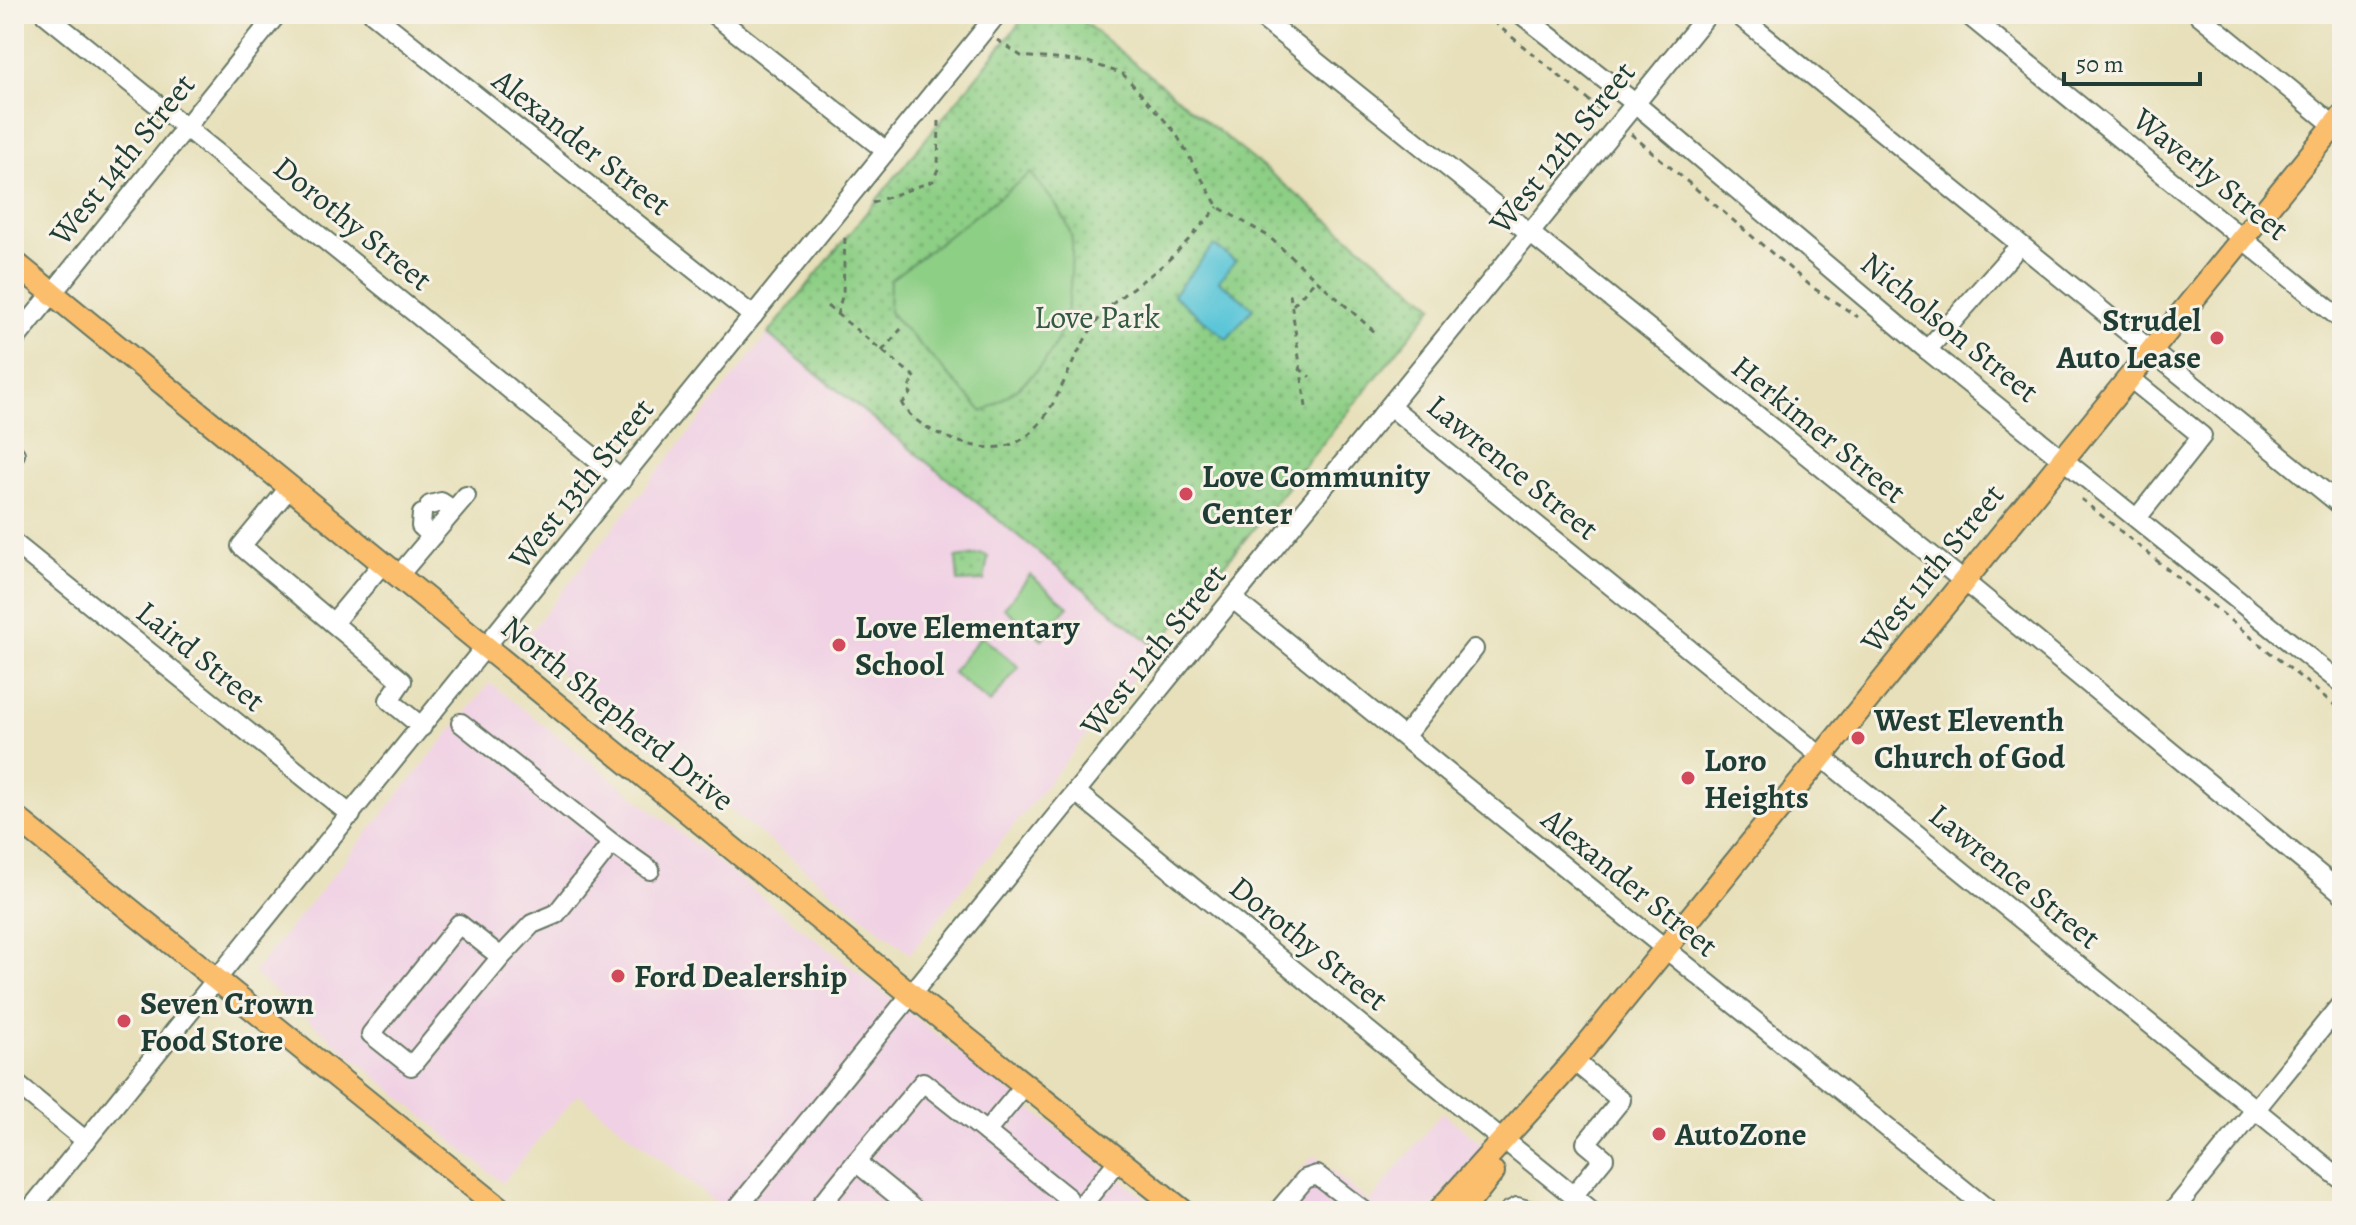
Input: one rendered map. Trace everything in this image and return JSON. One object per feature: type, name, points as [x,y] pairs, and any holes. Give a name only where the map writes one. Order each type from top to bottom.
[{"type":"main road","name":"West 11th Street","points":[[1439,1211],[1554,1097],[1574,1061],[2063,458],[2340,125]]},
{"type":"main road","name":"North Shepherd Drive","points":[[14,262],[912,995],[1183,1211]]},
{"type":"main road","points":[[14,816],[503,1211]]},
{"type":"main road","name":"West 11th Street","points":[[1469,1208],[1508,1144]]},
{"type":"street","name":"Dorothy Street","points":[[45,14],[622,480]]},
{"type":"street","name":"West 14th Street","points":[[14,341],[277,14]]},
{"type":"street","name":"Alexander Street","points":[[373,14],[753,316]]},
{"type":"street","points":[[713,14],[886,151]]},
{"type":"street","name":"West 13th Street","points":[[29,1211],[997,14]]},
{"type":"street","name":"Herkimer Street","points":[[1257,14],[1963,581],[2342,893]]},
{"type":"street","name":"Nicholson Street","points":[[1521,14],[1636,104],[1927,350],[2342,684]]},
{"type":"street","name":"West 12th Street","points":[[735,1211],[1708,14]]},
{"type":"street","points":[[1737,14],[2342,506]]},
{"type":"street","name":"Waverly Street","points":[[1967,14],[2342,320]]},
{"type":"street","points":[[2198,14],[2340,125]]},
{"type":"street","points":[[1927,350],[2012,254]]},
{"type":"street","points":[[2130,378],[2202,436],[2137,518]]},
{"type":"street","name":"Lawrence Street","points":[[1390,406],[2342,1180]]},
{"type":"street","points":[[290,487],[241,546],[402,681],[389,700],[422,727]]},
{"type":"street","points":[[333,623],[432,536],[460,503],[441,502],[426,510],[421,526],[432,536]]},
{"type":"street","name":"Laird Street","points":[[14,543],[351,815]]},
{"type":"street","name":"Alexander Street","points":[[1233,599],[1990,1211]]},
{"type":"street","points":[[1404,737],[1474,649]]},
{"type":"street","points":[[461,723],[650,870]]},
{"type":"street","name":"Dorothy Street","points":[[1076,792],[1508,1144],[1577,1204]]},
{"type":"street","points":[[501,957],[459,924],[371,1034],[411,1066],[501,957],[532,924],[556,914],[612,843]]},
{"type":"street","points":[[2173,1211],[2342,1003]]},
{"type":"street","points":[[1574,1061],[1621,1100],[1586,1143],[1604,1158],[1577,1204]]},
{"type":"street","points":[[14,1082],[86,1141]]},
{"type":"street","points":[[816,1211],[923,1082],[1072,1205],[1119,1160]]},
{"type":"street","points":[[986,1132],[1025,1085]]},
{"type":"street","points":[[856,1162],[916,1211]]},
{"type":"street","points":[[1278,1211],[1305,1179],[1317,1175],[1364,1211]]},
{"type":"street","points":[[1509,1211],[1517,1207],[1531,1211]]},
{"type":"path","points":[[1484,14],[1613,120]]},
{"type":"path","points":[[984,30],[1021,56],[1075,60],[1123,74],[1175,132],[1218,207],[1268,236],[1317,278],[1341,305],[1378,335]]},
{"type":"path","points":[[872,203],[933,181],[938,169],[939,120]]},
{"type":"path","points":[[1627,131],[1662,157],[1689,186],[1812,287],[1865,322]]},
{"type":"path","points":[[827,306],[916,378],[907,390],[911,393],[902,403],[921,422],[961,442],[998,446],[1025,441],[1046,418],[1069,367],[1101,315],[1171,257],[1218,207]]},
{"type":"path","points":[[837,315],[843,298],[845,236]]},
{"type":"path","points":[[1291,307],[1317,278]]},
{"type":"path","points":[[1290,294],[1306,407]]},
{"type":"path","points":[[882,351],[901,329]]},
{"type":"path","points":[[1299,368],[1310,377]]},
{"type":"path","points":[[2072,492],[2342,711]]},
{"type":"shaded area","name":"Love Elementary School","points":[[768,334],[1157,648],[910,954],[522,642]]},
{"type":"shaded area","points":[[490,683],[1161,1211],[726,1211],[578,1094],[502,1183],[253,973]]},
{"type":"shaded area","points":[[1442,1112],[1484,1146],[1429,1211],[1267,1211],[1314,1155],[1369,1203]]},
{"type":"green space","name":"Love Park","points":[[1027,14],[1074,14],[1434,306],[1157,648],[768,334]]},
{"type":"green space","points":[[1031,173],[1059,210],[1071,235],[1069,298],[1058,339],[1048,356],[1022,385],[983,412],[889,312],[890,280]]},
{"type":"green space","points":[[983,554],[988,557],[984,581],[958,582],[956,558]]},
{"type":"green space","points":[[1030,575],[1068,606],[1042,639],[1004,608]]},
{"type":"green space","points":[[981,636],[1019,667],[990,703],[952,672]]},
{"type":"water","points":[[1214,245],[1235,261],[1219,281],[1253,308],[1227,339],[1173,295]]},
{"type":"place","name":"Strudel Auto Lease","points":[[2217,338]]},
{"type":"place","name":"Love Community Center","points":[[1186,494]]},
{"type":"place","name":"Love Elementary School","points":[[839,645]]},
{"type":"place","name":"West Eleventh Church of God","points":[[1858,738]]},
{"type":"place","name":"Loro Heights","points":[[1688,778]]},
{"type":"place","name":"Ford Dealership","points":[[618,976]]},
{"type":"place","name":"Seven Crown Food Store","points":[[124,1021]]},
{"type":"place","name":"AutoZone","points":[[1659,1134]]}]
